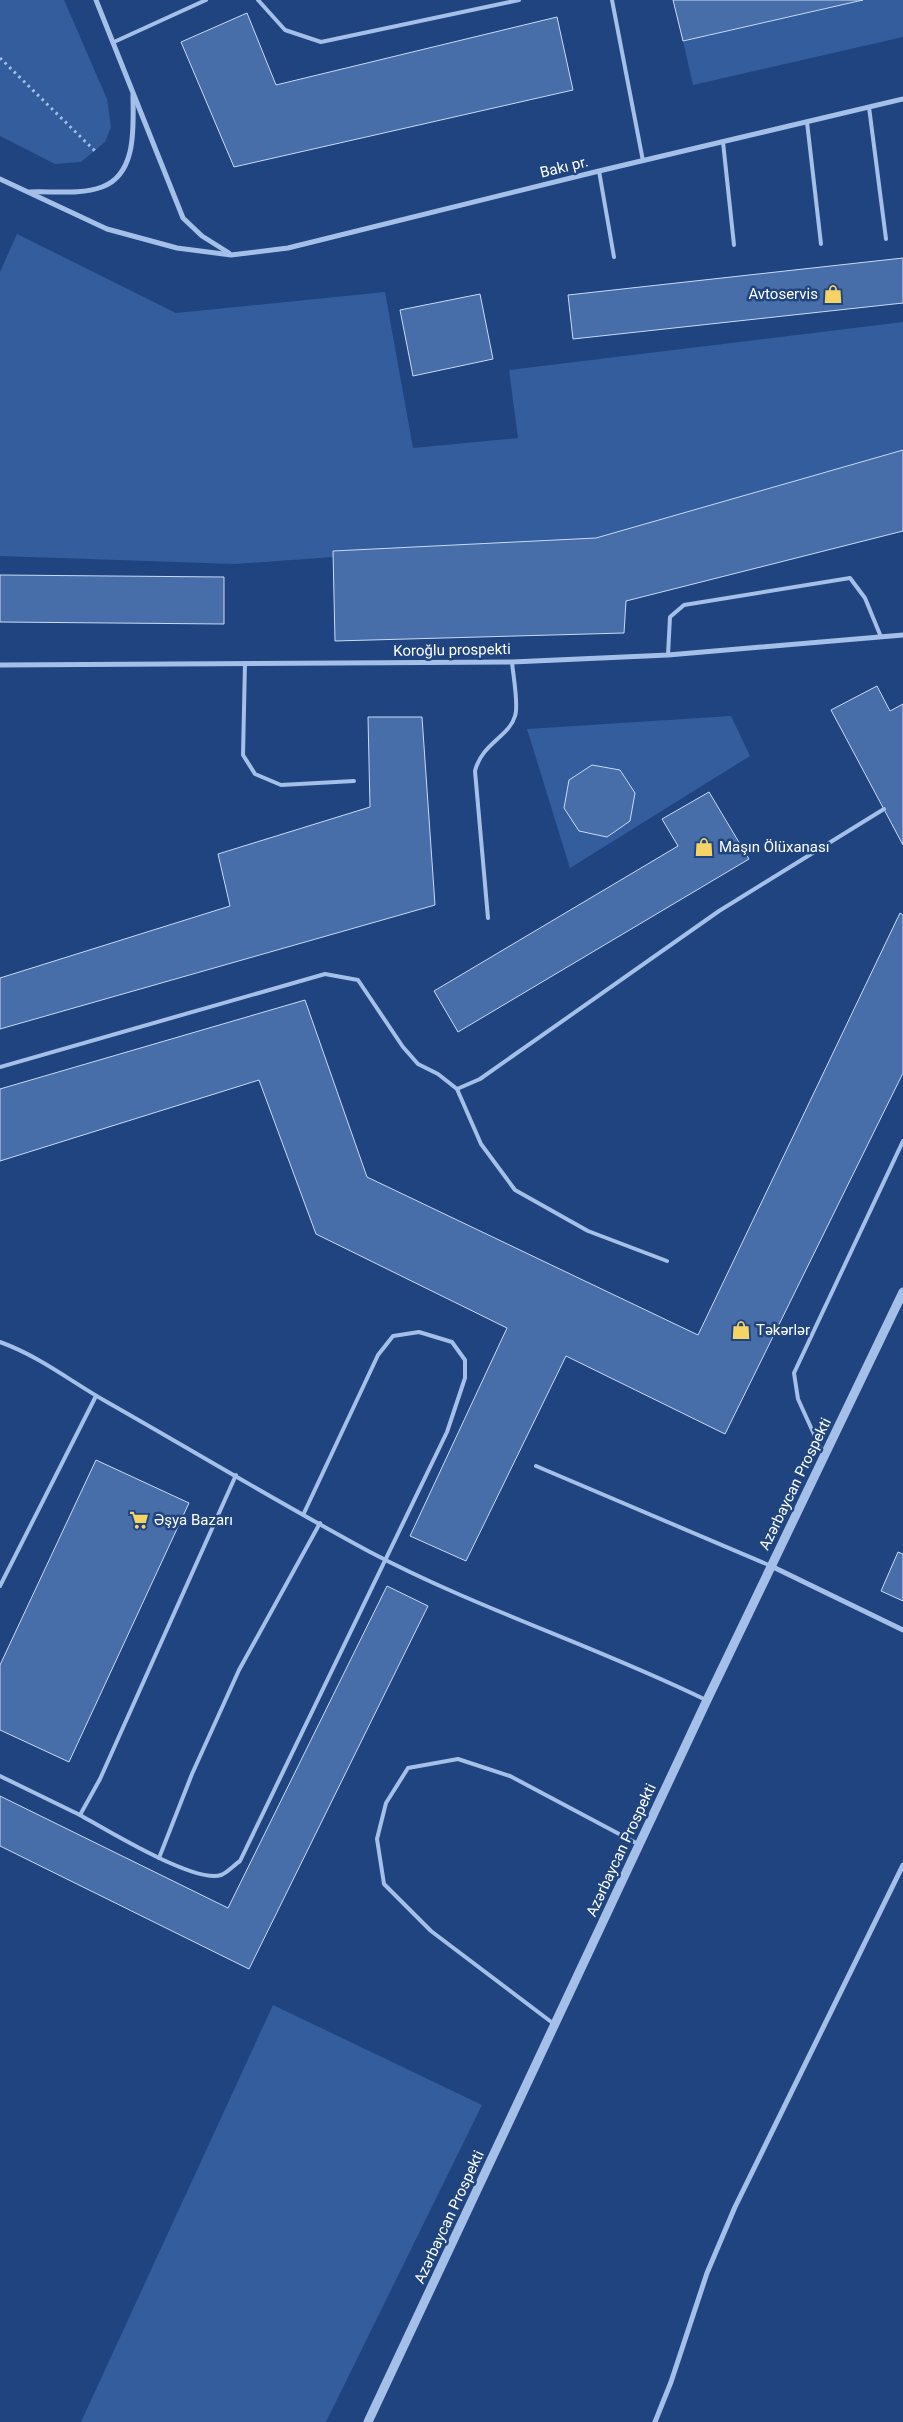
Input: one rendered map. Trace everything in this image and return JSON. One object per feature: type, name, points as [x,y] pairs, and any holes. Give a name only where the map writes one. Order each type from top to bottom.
[{"type":"street","points":[[96,0],[183,218],[202,236],[231,255]]},
{"type":"street","points":[[27,192],[82,191],[104,187],[117,176],[127,161],[134,136],[132,91]]},
{"type":"street","name":"Bakı pr.","points":[[0,178],[107,230],[177,248],[231,255],[288,248],[903,99]]},
{"type":"street","name":"Koroğlu prospekti","points":[[0,665],[245,662],[512,662],[668,655],[903,635]]},
{"type":"street","name":"Azərbaycan Prospekti","points":[[368,2422],[707,1700],[903,1292]]},
{"type":"street","points":[[771,1566],[903,1630]]},
{"type":"street","points":[[655,2422],[671,2382],[706,2273],[735,2207],[903,1865]]},
{"type":"lane","points":[[114,42],[206,0]]},
{"type":"lane","points":[[258,0],[286,30],[321,42],[519,0]]},
{"type":"lane","points":[[612,0],[643,162]]},
{"type":"lane","points":[[869,107],[886,239]]},
{"type":"lane","points":[[807,122],[821,244]]},
{"type":"lane","points":[[723,142],[734,245]]},
{"type":"lane","points":[[600,171],[614,257]]},
{"type":"lane","points":[[668,655],[670,617],[684,605],[850,578],[865,598],[881,637]]},
{"type":"lane","points":[[245,662],[243,755],[255,774],[281,785],[354,781]]},
{"type":"lane","points":[[488,918],[475,771],[478,757],[510,726],[516,714],[512,662]]},
{"type":"lane","points":[[457,1089],[480,1079],[719,911],[884,810]]},
{"type":"lane","points":[[0,1067],[325,974],[358,980],[404,1047],[418,1064],[438,1074],[457,1089],[481,1144],[515,1190],[588,1231],[667,1261]]},
{"type":"lane","points":[[824,1455],[798,1399],[794,1373],[903,1141]]},
{"type":"lane","points":[[0,1776],[80,1815],[159,1858],[201,1875],[221,1875],[240,1861],[447,1432],[465,1378],[465,1360],[452,1342],[419,1332],[393,1336],[378,1355],[304,1513]]},
{"type":"lane","points":[[0,1342],[28,1352],[96,1396],[386,1559],[440,1586],[654,1674],[707,1700]]},
{"type":"lane","points":[[0,1586],[96,1396]]},
{"type":"lane","points":[[536,1466],[771,1566]]},
{"type":"lane","points":[[80,1815],[100,1779],[236,1475]]},
{"type":"lane","points":[[159,1858],[192,1774],[239,1670],[320,1523]]},
{"type":"lane","points":[[554,2024],[431,1931],[384,1884],[377,1839],[386,1802],[408,1768],[458,1759],[510,1776],[639,1844]]},
{"type":"path","points":[[0,58],[95,151]]},
{"type":"shaded area","points":[[0,0],[64,0],[107,99],[111,127],[105,142],[81,162],[55,164],[0,136]]},
{"type":"shaded area","points":[[863,0],[903,0],[903,37],[693,85],[683,41]]},
{"type":"shaded area","points":[[17,234],[176,313],[385,292],[413,448],[518,438],[509,370],[903,322],[903,450],[596,538],[235,564],[0,556],[0,272]]},
{"type":"shaded area","points":[[731,716],[750,756],[570,868],[527,729]]},
{"type":"shaded area","points":[[273,2005],[482,2105],[326,2422],[81,2422]]},
{"type":"building","points":[[673,0],[863,0],[683,41]]},
{"type":"building","points":[[247,13],[276,85],[557,17],[573,90],[234,167],[181,42]]},
{"type":"building","points":[[903,258],[903,303],[573,339],[568,295]]},
{"type":"building","points":[[480,294],[493,359],[413,376],[400,310]]},
{"type":"building","points":[[903,450],[903,531],[626,601],[624,633],[335,641],[333,551],[596,538]]},
{"type":"building","points":[[0,575],[224,577],[224,624],[0,622]]},
{"type":"building","points":[[877,686],[890,711],[903,704],[903,845],[831,710]]},
{"type":"building","points":[[368,717],[422,717],[435,905],[0,1029],[0,978],[230,906],[218,854],[370,807]]},
{"type":"building","points":[[592,765],[620,770],[635,793],[630,821],[607,837],[579,831],[564,808],[569,780]]},
{"type":"building","points":[[709,792],[749,859],[458,1032],[434,991],[678,846],[662,819]]},
{"type":"building","points":[[900,913],[903,915],[903,1073],[725,1434],[566,1356],[466,1561],[410,1536],[507,1328],[316,1234],[259,1080],[0,1161],[0,1089],[305,1000],[367,1177],[698,1335]]},
{"type":"building","points":[[96,1460],[189,1503],[69,1762],[0,1730],[0,1665]]},
{"type":"building","points":[[898,1552],[903,1554],[903,1601],[881,1591]]},
{"type":"building","points":[[387,1586],[428,1606],[249,1969],[0,1846],[0,1796],[228,1908]]},
{"type":"place","name":"Avtoservis","points":[[833,294]]},
{"type":"place","name":"Maşın Ölüxanası","points":[[704,847]]},
{"type":"place","name":"Təkərlər","points":[[741,1330]]},
{"type":"place","name":"Əşya Bazarı","points":[[139,1520]]}]
